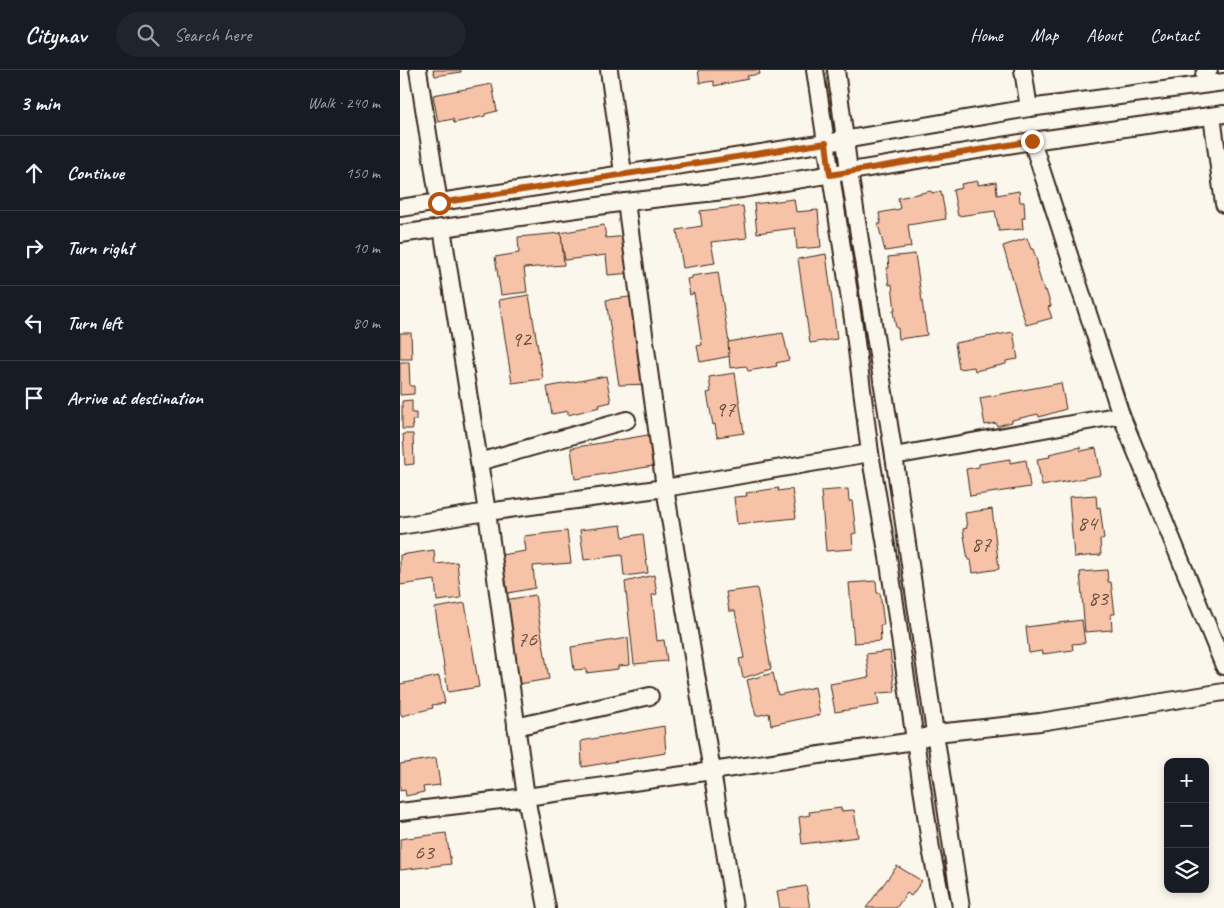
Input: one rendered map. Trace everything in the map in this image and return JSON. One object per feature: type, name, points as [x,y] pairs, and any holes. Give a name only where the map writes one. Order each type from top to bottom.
[{"type":"street","points":[[418,70],[439,203]]},
{"type":"street","points":[[609,70],[623,173]]},
{"type":"street","points":[[815,70],[854,326],[870,453],[889,563],[931,849],[943,908]]},
{"type":"street","points":[[836,70],[849,171],[894,456],[961,908]]},
{"type":"street","points":[[1023,70],[1029,108]]},
{"type":"street","points":[[400,208],[826,143],[1206,75],[1224,82]]},
{"type":"street","points":[[400,234],[626,202],[742,188],[1032,141],[1218,115],[1224,204]]},
{"type":"street","points":[[1032,141],[1121,415],[1224,666]]},
{"type":"street","points":[[626,202],[665,488],[734,908]]},
{"type":"street","points":[[442,228],[487,512],[526,797],[547,908]]},
{"type":"street","points":[[894,456],[1121,415]]},
{"type":"street","points":[[479,462],[627,420]]},
{"type":"street","points":[[400,526],[487,512],[665,488],[870,453]]},
{"type":"street","points":[[400,812],[526,797],[712,771],[914,741],[936,734],[1040,722],[1224,692]]},
{"type":"street","points":[[516,727],[650,696]]},
{"type":"building","points":[[433,70],[461,70],[461,72],[435,76]]},
{"type":"building","points":[[698,70],[759,70],[760,74],[747,76],[748,79],[714,86],[714,81],[700,83]]},
{"type":"building","points":[[492,84],[497,111],[485,114],[485,116],[454,123],[453,119],[438,122],[433,95]]},
{"type":"building","points":[[978,181],[978,185],[996,182],[997,195],[1019,191],[1020,202],[1024,202],[1025,218],[1022,218],[1023,229],[999,231],[995,211],[958,216],[953,190],[962,188],[961,184]]},
{"type":"building","points":[[931,191],[932,193],[941,191],[946,219],[908,225],[911,247],[885,251],[878,224],[881,224],[879,213],[900,209],[898,198]]},
{"type":"building","points":[[794,199],[796,212],[818,210],[821,247],[797,249],[795,228],[757,233],[754,204]]},
{"type":"building","points":[[743,206],[747,238],[711,242],[715,263],[683,268],[677,230],[702,226],[700,211]]},
{"type":"building","points":[[604,225],[606,238],[628,236],[632,273],[608,275],[606,255],[565,260],[560,233]]},
{"type":"building","points":[[561,233],[564,265],[524,268],[527,292],[501,295],[495,257],[519,253],[518,237]]},
{"type":"building","points":[[1027,238],[1031,249],[1033,249],[1044,291],[1046,290],[1051,306],[1048,307],[1052,318],[1026,325],[1003,246]]},
{"type":"building","points":[[826,254],[837,339],[810,343],[798,259]]},
{"type":"building","points":[[915,254],[927,335],[899,339],[893,311],[895,311],[892,284],[889,285],[888,257]]},
{"type":"building","points":[[718,272],[731,356],[700,362],[697,346],[702,345],[694,293],[690,295],[687,279],[692,278],[692,276]]},
{"type":"building","points":[[529,295],[543,379],[512,383],[499,300]]},
{"type":"building","points":[[637,296],[651,384],[619,385],[606,300]]},
{"type":"building","points":[[1013,332],[1018,359],[1006,361],[1006,364],[975,371],[974,367],[959,369],[955,343]]},
{"type":"building","points":[[400,333],[411,333],[412,359],[400,359]]},
{"type":"building","points":[[783,333],[789,360],[776,363],[777,366],[748,371],[746,366],[730,368],[728,342]]},
{"type":"building","points":[[400,362],[409,362],[410,386],[414,386],[414,394],[400,395]]},
{"type":"building","points":[[735,373],[744,433],[717,437],[707,393],[711,392],[709,377]]},
{"type":"building","points":[[606,376],[611,402],[599,405],[600,407],[568,415],[568,411],[552,414],[547,387]]},
{"type":"building","points":[[1061,383],[1066,409],[1039,417],[1038,414],[1012,420],[1012,422],[997,426],[996,423],[985,425],[980,398]]},
{"type":"building","points":[[412,400],[412,413],[416,413],[416,420],[412,420],[413,429],[402,429],[402,401]]},
{"type":"building","points":[[403,434],[413,434],[414,464],[405,465]]},
{"type":"building","points":[[654,434],[659,465],[575,479],[571,448]]},
{"type":"building","points":[[1080,447],[1081,451],[1096,448],[1101,475],[1042,486],[1037,459],[1050,457],[1049,454]]},
{"type":"building","points":[[1010,459],[1010,463],[1026,460],[1030,487],[970,496],[966,469],[979,467],[979,464]]},
{"type":"building","points":[[779,488],[778,491],[792,489],[796,518],[737,524],[734,497],[747,496],[746,493]]},
{"type":"building","points":[[848,489],[849,501],[852,501],[856,533],[852,534],[853,549],[826,551],[821,491]]},
{"type":"building","points":[[1096,495],[1097,508],[1100,507],[1104,539],[1100,539],[1101,555],[1074,557],[1069,497]]},
{"type":"building","points":[[992,509],[999,569],[973,573],[971,560],[968,560],[963,529],[967,528],[965,513]]},
{"type":"building","points":[[621,525],[623,537],[643,534],[648,573],[624,576],[622,555],[584,560],[580,530]]},
{"type":"building","points":[[567,531],[571,563],[533,566],[535,588],[508,593],[501,555],[526,551],[524,536]]},
{"type":"building","points":[[434,550],[435,564],[457,562],[461,598],[437,601],[435,580],[400,585],[400,555]]},
{"type":"building","points":[[1107,570],[1108,582],[1111,582],[1115,614],[1111,614],[1112,630],[1085,632],[1080,572]]},
{"type":"building","points":[[654,575],[657,594],[652,595],[657,641],[664,640],[667,661],[634,664],[625,582]]},
{"type":"building","points":[[876,581],[877,593],[880,593],[884,625],[880,625],[881,641],[854,643],[849,583]]},
{"type":"building","points":[[757,588],[771,669],[743,678],[739,659],[744,658],[735,611],[729,611],[726,592]]},
{"type":"building","points":[[535,595],[549,679],[519,684],[505,600]]},
{"type":"building","points":[[465,603],[479,687],[448,692],[435,608]]},
{"type":"building","points":[[1082,620],[1085,643],[1072,644],[1073,650],[1043,654],[1042,651],[1029,653],[1026,627]]},
{"type":"building","points":[[628,638],[630,665],[618,666],[618,669],[586,673],[586,669],[574,670],[571,647]]},
{"type":"building","points":[[890,651],[895,692],[877,693],[879,705],[835,712],[830,684],[869,677],[866,654]]},
{"type":"building","points":[[773,673],[778,695],[815,687],[820,715],[771,725],[769,713],[756,716],[747,680]]},
{"type":"building","points":[[439,676],[445,703],[432,705],[433,708],[402,716],[400,712],[400,684]]},
{"type":"building","points":[[664,726],[666,753],[582,767],[581,741]]},
{"type":"building","points":[[436,758],[440,785],[423,787],[424,792],[406,796],[405,790],[400,791],[400,764]]},
{"type":"building","points":[[841,808],[841,811],[854,810],[858,837],[802,844],[799,817],[810,815],[809,812]]},
{"type":"building","points":[[446,833],[451,864],[400,870],[400,839]]},
{"type":"building","points":[[897,866],[922,881],[911,896],[907,893],[896,908],[866,908]]},
{"type":"building","points":[[806,886],[810,908],[780,908],[777,891]]},
{"type":"route","points":[[439,203],[826,143],[830,175],[1032,141]]}]
